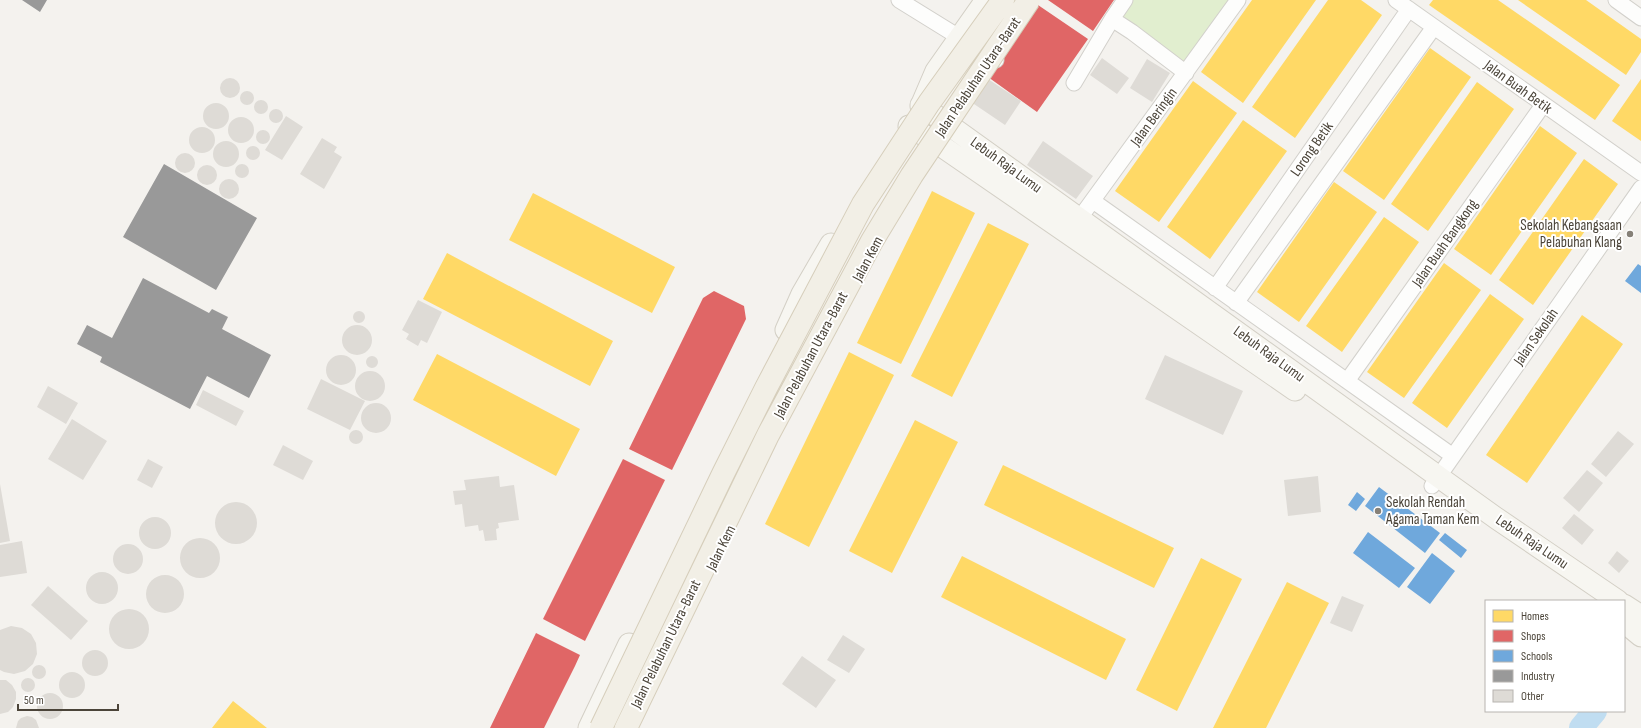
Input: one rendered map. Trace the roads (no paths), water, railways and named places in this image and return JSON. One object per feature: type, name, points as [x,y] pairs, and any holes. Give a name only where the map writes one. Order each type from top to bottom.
[{"type":"main road","name":"Jalan Pelabuhan Utara-Barat","points":[[601,728],[730,460],[863,204],[929,103],[1003,0]]},
{"type":"main road","name":"Jalan Pelabuhan Utara-Barat","points":[[626,728],[768,435],[872,241],[912,175],[1030,0]]},
{"type":"street","points":[[899,0],[996,60]]},
{"type":"street","points":[[589,728],[802,294],[855,200],[909,126],[921,105],[936,71],[986,0]]},
{"type":"street","name":"Jalan Kem","points":[[632,728],[831,328],[886,226],[1037,0]]},
{"type":"street","points":[[1074,83],[1125,0]]},
{"type":"street","name":"Jalan Beringin","points":[[1075,226],[1238,0]]},
{"type":"street","name":"Jalan Buah Betik","points":[[1396,0],[1641,173]]},
{"type":"street","points":[[1616,0],[1641,18]]},
{"type":"street","name":"Lorong Betik","points":[[1214,288],[1409,9]]},
{"type":"street","points":[[1112,19],[1132,32],[1186,73]]},
{"type":"street","name":"Lorong Betik","points":[[1236,302],[1434,27]]},
{"type":"street","name":"Lebuh Raja Lumu","points":[[921,105],[952,126],[1075,226],[1318,406],[1496,518],[1616,600]]},
{"type":"street","name":"Jalan Buah Bangkong","points":[[1347,381],[1544,105]]},
{"type":"street","name":"Lebuh Raja Lumu","points":[[909,126],[1075,226]]},
{"type":"street","name":"Jalan Sekolah","points":[[1435,481],[1641,188]]},
{"type":"street","points":[[1093,201],[1453,456]]},
{"type":"street","name":"Lebuh Raja Lumu","points":[[1435,481],[1593,600]]},
{"type":"street","points":[[1625,606],[1641,616]]},
{"type":"street","points":[[1625,623],[1641,636]]},
{"type":"waterway","points":[[1581,728],[1594,712]]},
{"type":"place","name":"Sekolah Kebangsaan Pelabuhan Klang","points":[[1630,234]]},
{"type":"place","name":"Sekolah Rendah Agama Taman Kem","points":[[1378,511]]}]
